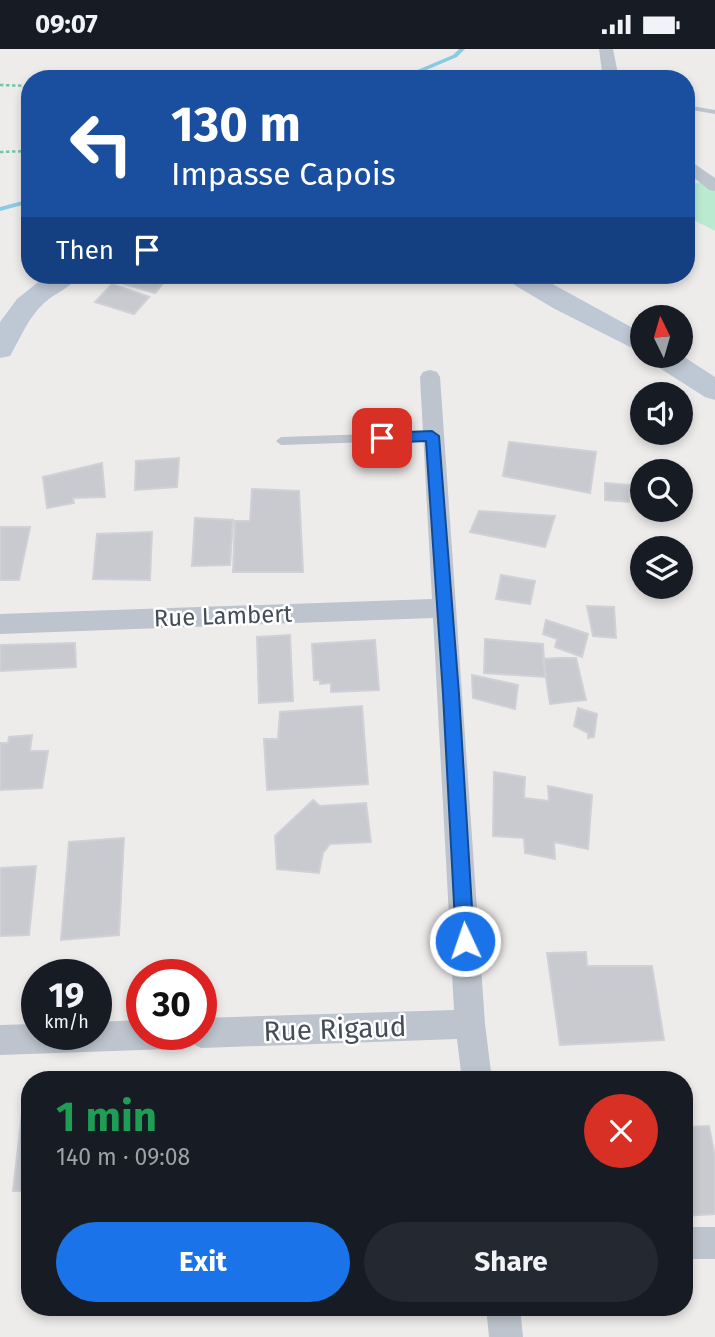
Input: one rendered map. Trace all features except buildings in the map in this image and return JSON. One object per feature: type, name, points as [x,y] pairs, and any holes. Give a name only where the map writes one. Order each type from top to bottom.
[{"type":"street","points":[[606,49],[610,70]]},
{"type":"street","points":[[695,170],[715,186]]},
{"type":"street","points":[[0,349],[9,325],[47,284]]},
{"type":"street","points":[[532,284],[630,338]]},
{"type":"street","points":[[680,368],[715,390]]},
{"type":"street","points":[[430,377],[470,1024],[476,1071]]},
{"type":"street","name":"Rue Lambert","points":[[0,624],[445,608]]},
{"type":"street","name":"Rue Rigaud","points":[[217,1032],[470,1024]]},
{"type":"street","points":[[0,1040],[126,1036]]},
{"type":"street","points":[[693,1243],[715,1243]]},
{"type":"street","points":[[504,1316],[506,1337]]},
{"type":"lane","points":[[695,109],[715,112]]},
{"type":"lane","points":[[281,441],[432,436]]},
{"type":"path","points":[[0,85],[21,86]]},
{"type":"path","points":[[0,152],[21,151]]},
{"type":"green space","points":[[715,180],[715,231],[695,221],[695,183]]},
{"type":"waterway","points":[[421,70],[455,56],[462,49]]},
{"type":"waterway","points":[[0,209],[21,203]]},
{"type":"route","points":[[382,438],[432,436],[451,694],[465,941]]}]
